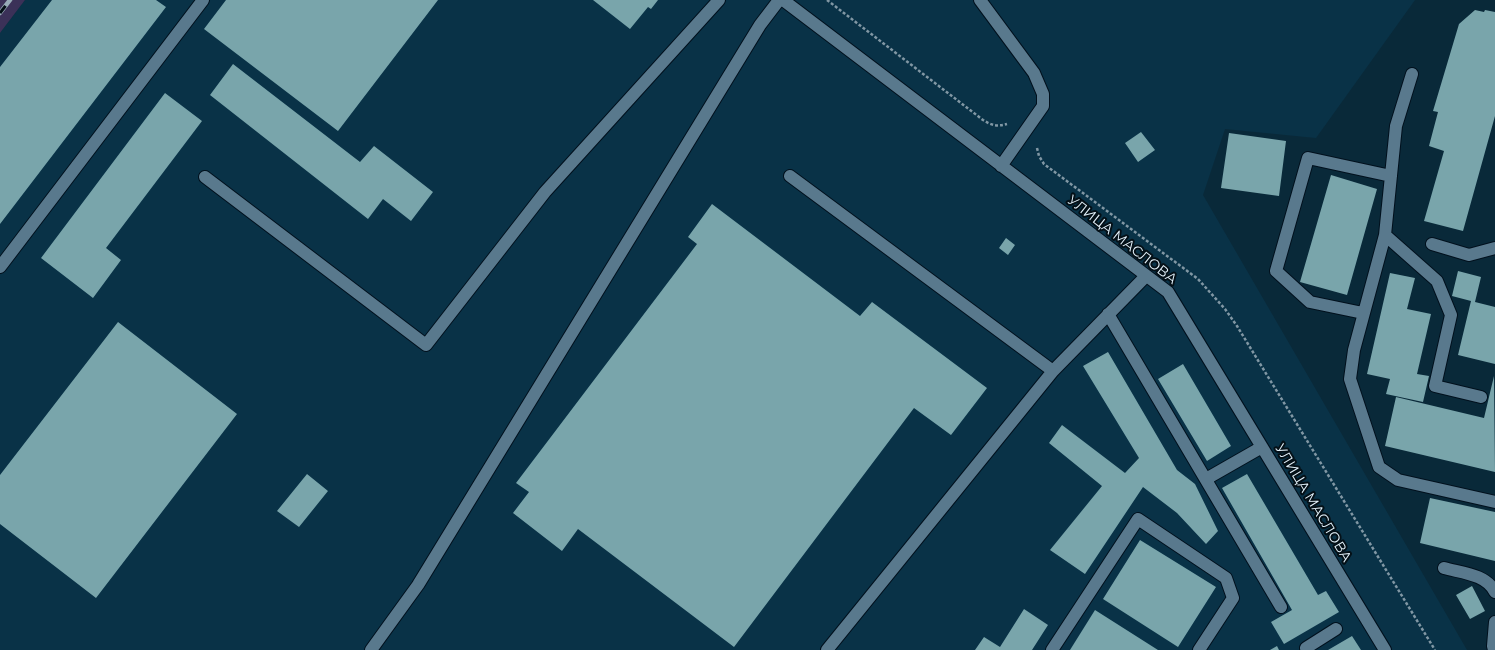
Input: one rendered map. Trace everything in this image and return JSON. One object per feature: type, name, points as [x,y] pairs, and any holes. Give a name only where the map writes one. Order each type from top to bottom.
[{"type":"lane","points":[[0,267],[204,0]]},
{"type":"lane","points":[[205,177],[426,345],[545,192],[719,0]]},
{"type":"lane","points":[[371,650],[418,585],[760,25],[779,0]]},
{"type":"lane","name":"УЛИЦА МАСЛОВА","points":[[783,0],[1168,292],[1385,650]]},
{"type":"lane","points":[[980,0],[1034,73],[1043,94],[1043,106],[1001,166]]},
{"type":"lane","points":[[1412,74],[1396,126],[1385,235],[1363,313],[1354,350],[1350,378],[1379,467],[1398,480],[1495,502]]},
{"type":"lane","points":[[1363,313],[1310,302],[1276,271],[1308,158],[1391,176]]},
{"type":"lane","points":[[790,176],[1053,371]]},
{"type":"lane","points":[[1385,235],[1437,280],[1451,315],[1435,386],[1481,397]]},
{"type":"lane","points":[[1432,244],[1469,255],[1495,248]]},
{"type":"lane","points":[[827,650],[1053,371],[1146,276]]},
{"type":"lane","points":[[1108,314],[1281,607]]},
{"type":"lane","points":[[1206,479],[1262,447]]},
{"type":"lane","points":[[1052,650],[1138,519],[1226,578],[1233,598],[1199,650]]},
{"type":"lane","points":[[1444,568],[1481,577],[1490,583],[1495,592]]},
{"type":"lane","points":[[1494,650],[1492,646],[1495,622]]},
{"type":"lane","points":[[1307,650],[1306,648],[1336,630]]},
{"type":"path","points":[[827,0],[983,120],[992,125],[1000,126],[1013,121],[1019,116],[1031,124]]},
{"type":"path","points":[[1313,449],[1435,650]]},
{"type":"shaded area","points":[[0,0],[25,0],[0,33]]},
{"type":"shaded area","points":[[25,0],[1415,0],[1316,138],[1225,129],[1203,195],[1467,650],[0,650],[0,33]]},
{"type":"building","points":[[52,0],[156,0],[166,7],[0,224],[0,67]]},
{"type":"building","points":[[226,0],[438,0],[338,131],[204,29]]},
{"type":"building","points":[[593,0],[658,0],[651,9],[648,7],[630,29]]},
{"type":"building","points":[[1475,10],[1495,12],[1495,116],[1463,231],[1424,221],[1444,151],[1429,146],[1438,112],[1433,111],[1459,24]]},
{"type":"building","points":[[233,64],[360,162],[374,146],[433,192],[411,221],[383,199],[368,219],[210,95]]},
{"type":"building","points":[[165,93],[202,121],[106,248],[121,260],[93,298],[41,258]]},
{"type":"building","points":[[1141,132],[1155,150],[1138,162],[1125,143]]},
{"type":"building","points":[[1229,133],[1286,141],[1279,196],[1221,188]]},
{"type":"building","points":[[1331,175],[1377,189],[1347,295],[1300,282]]},
{"type":"building","points":[[712,204],[860,316],[872,302],[987,388],[951,435],[914,408],[734,647],[578,529],[562,551],[513,513],[529,492],[516,483],[697,244],[688,237]]},
{"type":"building","points":[[1006,238],[1015,245],[1008,255],[999,248]]},
{"type":"building","points":[[1458,271],[1481,277],[1475,302],[1495,307],[1495,364],[1458,355],[1471,301],[1452,296]]},
{"type":"building","points":[[1390,273],[1415,278],[1407,309],[1431,314],[1417,374],[1429,376],[1423,402],[1386,394],[1390,379],[1367,374]]},
{"type":"building","points":[[118,322],[237,414],[96,598],[0,524],[0,475]]},
{"type":"building","points":[[1108,352],[1177,470],[1195,484],[1218,531],[1206,544],[1177,513],[1143,487],[1085,574],[1050,550],[1102,486],[1049,443],[1062,425],[1125,473],[1139,458],[1083,366]]},
{"type":"building","points":[[1183,364],[1231,446],[1207,461],[1158,379]]},
{"type":"building","points":[[1494,376],[1495,472],[1385,446],[1396,397],[1484,418]]},
{"type":"building","points":[[307,474],[328,491],[299,527],[277,511]]},
{"type":"building","points":[[1247,474],[1318,595],[1326,591],[1339,612],[1284,644],[1271,622],[1292,610],[1222,488]]},
{"type":"building","points":[[1430,498],[1495,512],[1495,561],[1420,543]]},
{"type":"building","points":[[1140,540],[1216,587],[1178,647],[1103,599]]},
{"type":"building","points":[[1472,586],[1485,611],[1470,619],[1456,595]]},
{"type":"building","points":[[1024,609],[1048,625],[1032,650],[975,650],[984,637],[1000,647]]},
{"type":"building","points":[[1095,610],[1158,650],[1070,650]]},
{"type":"building","points":[[1352,636],[1361,650],[1328,650]]},
{"type":"building","points":[[1277,646],[1279,650],[1270,650]]},
{"type":"railway","points":[[0,13],[10,0]]}]
